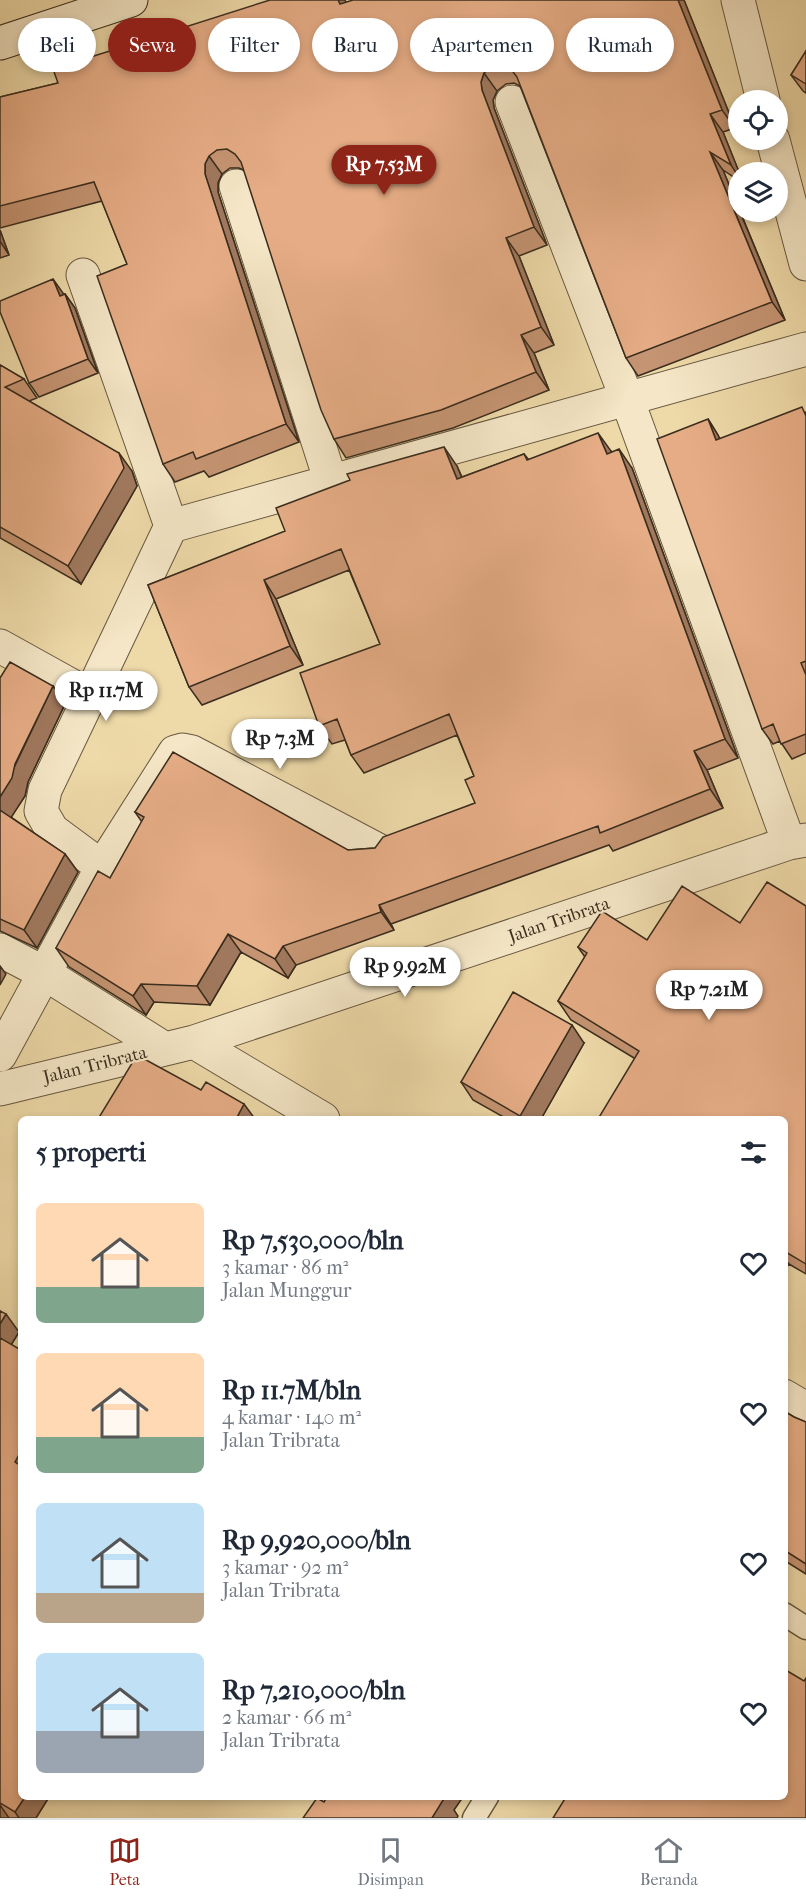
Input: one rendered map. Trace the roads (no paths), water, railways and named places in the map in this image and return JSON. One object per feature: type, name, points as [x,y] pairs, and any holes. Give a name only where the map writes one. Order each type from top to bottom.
[{"type":"street","points":[[0,43],[131,0]]},
{"type":"street","points":[[738,0],[760,90]]},
{"type":"street","points":[[512,102],[800,843]]},
{"type":"street","points":[[776,150],[806,264]]},
{"type":"street","points":[[236,186],[331,482]]},
{"type":"street","points":[[84,275],[171,526],[45,790],[41,811],[52,830],[102,867]]},
{"type":"street","points":[[171,526],[806,349]]},
{"type":"street","points":[[0,646],[90,696]]},
{"type":"street","points":[[0,1055],[84,905],[102,867],[175,752],[182,750],[192,752],[378,850]]},
{"type":"street","name":"Jalan Tribrata","points":[[0,1089],[179,1045],[800,843]]},
{"type":"street","points":[[0,950],[317,1116]]},
{"type":"street","points":[[788,1398],[806,1409]]},
{"type":"lane","points":[[788,1617],[806,1628]]},
{"type":"lane","points":[[474,1818],[485,1800]]}]
